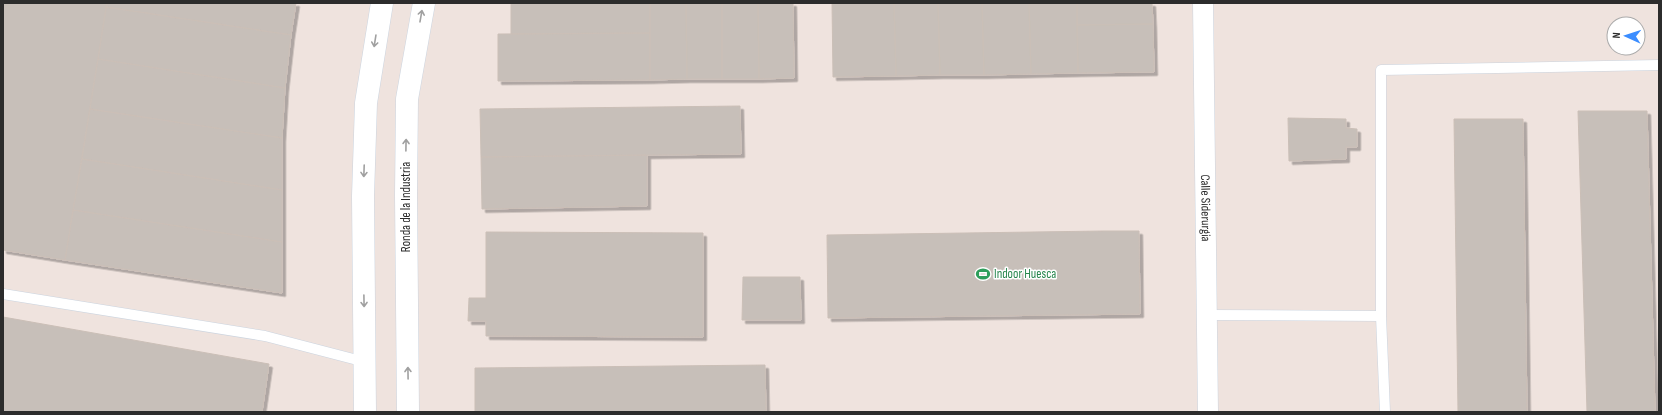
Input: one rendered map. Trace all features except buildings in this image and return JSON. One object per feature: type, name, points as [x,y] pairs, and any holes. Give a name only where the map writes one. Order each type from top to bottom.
[{"type":"street","points":[[365,412],[363,196],[366,103],[382,3]]},
{"type":"street","name":"Ronda de la Industria","points":[[408,412],[406,203],[407,99],[424,3]]},
{"type":"street","name":"Calle Siderurgia","points":[[1203,3],[1208,412]]},
{"type":"lane","points":[[1385,412],[1381,316],[1382,70],[1659,65]]},
{"type":"lane","points":[[3,294],[265,336],[364,362]]},
{"type":"lane","points":[[1207,315],[1381,316]]},
{"type":"place","name":"Indoor Huesca","points":[[983,274]]}]
